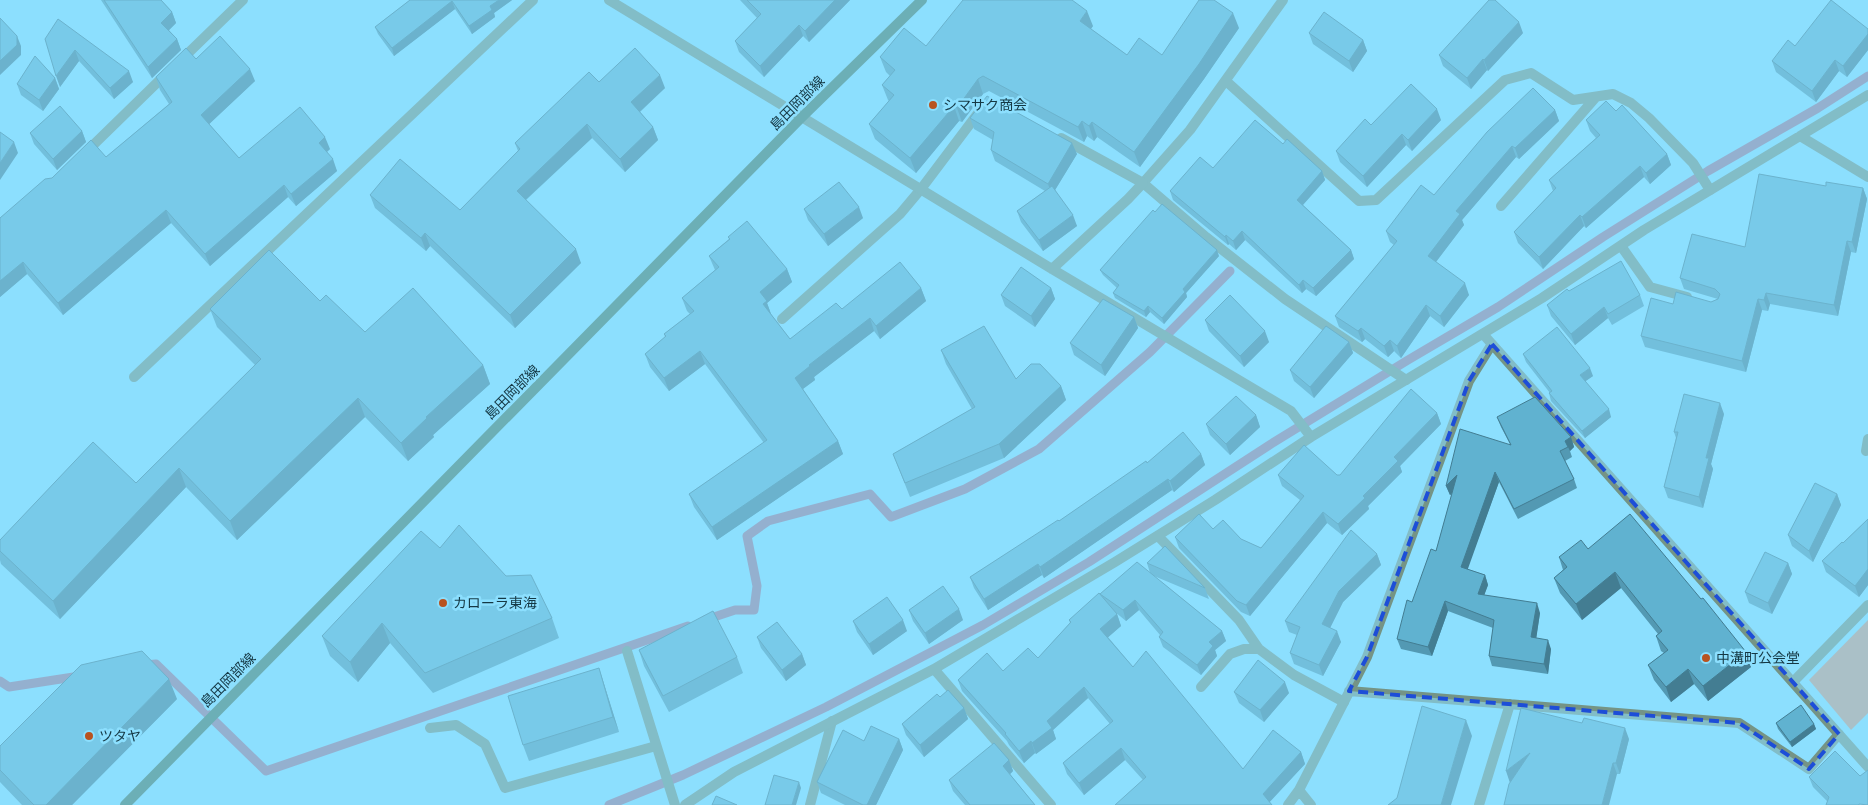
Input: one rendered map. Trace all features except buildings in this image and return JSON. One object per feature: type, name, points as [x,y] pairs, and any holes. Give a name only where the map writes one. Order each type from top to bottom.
[{"type":"main road","name":"島田岡部線","points":[[125,805],[802,117],[922,0]]},
{"type":"street","points":[[80,158],[243,0]]},
{"type":"street","points":[[134,377],[533,0]]},
{"type":"street","points":[[609,0],[921,190],[1291,411],[1312,437]]},
{"type":"street","points":[[1052,268],[1143,183],[1190,130],[1282,0]]},
{"type":"street","points":[[1226,81],[1359,200],[1376,200],[1505,80],[1531,73],[1573,100],[1613,94],[1631,103],[1693,163],[1710,190]]},
{"type":"street","points":[[684,805],[734,772],[934,669],[1158,536],[1312,437],[1542,298],[1710,190],[1868,95]]},
{"type":"street","points":[[1501,206],[1596,97]]},
{"type":"street","points":[[782,319],[900,214],[921,190],[984,106]]},
{"type":"street","points":[[1049,131],[1143,183],[1206,237],[1285,299],[1406,380]]},
{"type":"street","points":[[1800,136],[1868,177]]},
{"type":"street","points":[[1621,246],[1650,287],[1698,300]]},
{"type":"street","points":[[1483,334],[1868,767]]},
{"type":"street","points":[[1288,805],[1298,790],[1367,657],[1469,381],[1492,344]]},
{"type":"street","points":[[1866,451],[1868,440]]},
{"type":"street","points":[[1158,536],[1240,620],[1258,649],[1294,675],[1344,702]]},
{"type":"street","points":[[1793,682],[1868,605]]},
{"type":"street","points":[[1201,687],[1230,654],[1244,648],[1258,649]]},
{"type":"street","points":[[626,651],[675,805]]},
{"type":"street","points":[[934,669],[1052,805]]},
{"type":"street","points":[[1349,691],[1739,723],[1810,769],[1839,734]]},
{"type":"street","points":[[1479,805],[1510,704]]},
{"type":"street","points":[[810,805],[832,721]]},
{"type":"street","points":[[430,728],[456,725],[485,744],[505,788],[656,746]]},
{"type":"street","points":[[1298,790],[1311,805]]},
{"type":"highlighted area","points":[[1492,344],[1839,734],[1809,769],[1739,723],[1349,691],[1367,657],[1469,381]]},
{"type":"shaded area","points":[[1868,620],[1868,713],[1851,730],[1809,680]]},
{"type":"waterway","points":[[609,805],[683,775],[826,707],[983,625],[1089,562],[1271,444],[1498,307],[1603,237],[1708,171],[1818,108],[1868,76]]},
{"type":"waterway","points":[[705,620],[735,610],[754,610],[757,586],[747,536],[768,521],[870,494],[891,517],[965,489],[1039,449],[1150,352],[1230,271]]},
{"type":"waterway","points":[[145,665],[156,664],[266,771],[688,626]]},
{"type":"waterway","points":[[0,681],[9,687],[80,676]]},
{"type":"place","name":"シマサク商会","points":[[933,105]]},
{"type":"place","name":"カローラ東海","points":[[443,603]]},
{"type":"place","name":"中溝町公会堂","points":[[1706,658]]},
{"type":"place","name":"ツタヤ","points":[[89,736]]}]
